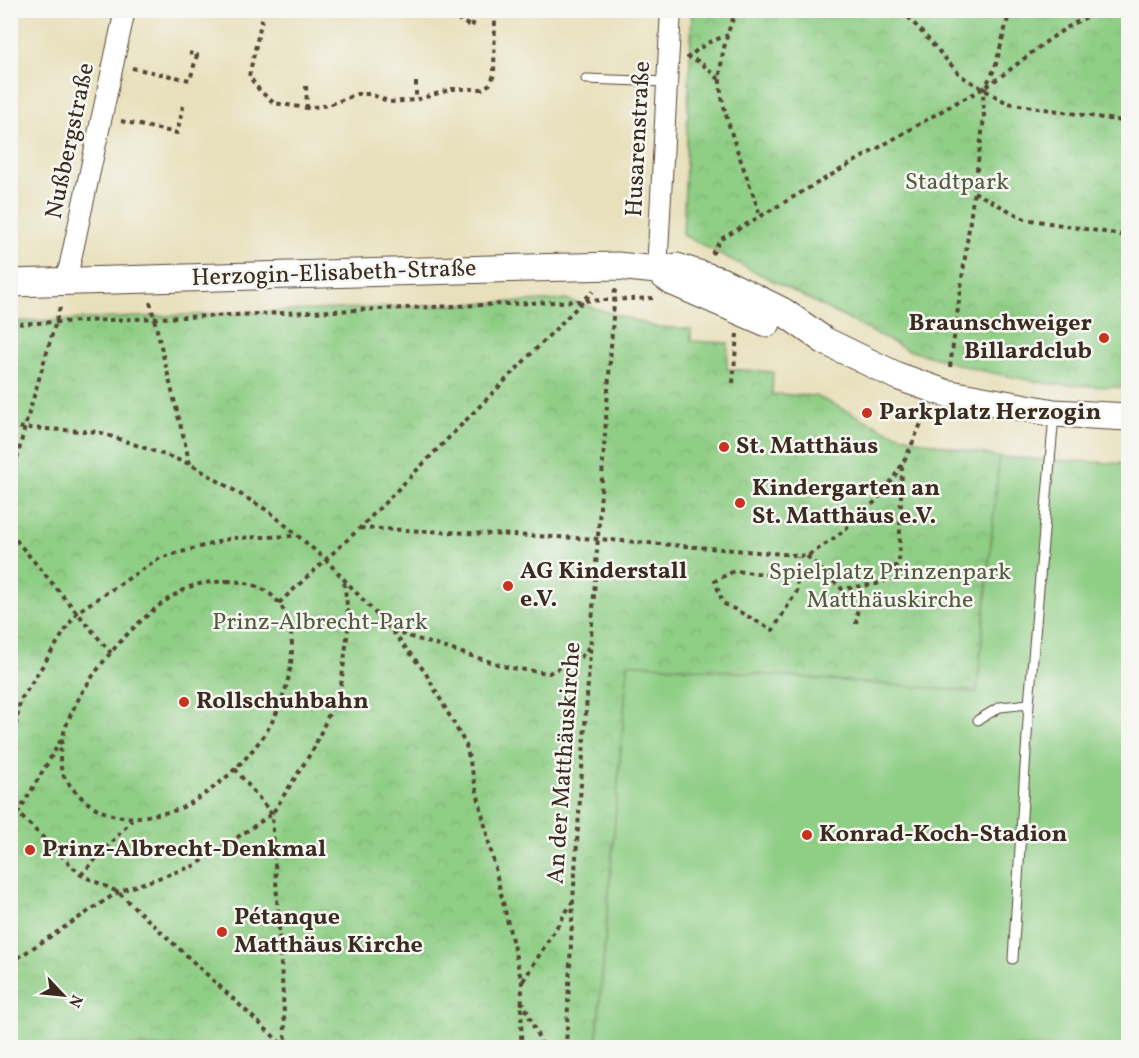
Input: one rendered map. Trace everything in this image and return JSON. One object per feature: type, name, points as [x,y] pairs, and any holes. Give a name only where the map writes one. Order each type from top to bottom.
[{"type":"street","name":"Nußbergstraße","points":[[66,282],[125,10]]},
{"type":"street","name":"Husarenstraße","points":[[657,270],[671,10]]},
{"type":"street","name":"Herzogin-Elisabeth-Straße","points":[[10,283],[617,266],[657,270],[673,282],[774,326],[825,341],[897,376],[945,393],[1054,413],[1128,417]]},
{"type":"lane","points":[[586,80],[667,82]]},
{"type":"lane","points":[[1013,958],[1029,704],[1054,413]]},
{"type":"lane","points":[[978,720],[1000,707],[1029,704]]},
{"type":"path","points":[[264,10],[249,76],[260,91],[274,103],[307,108],[329,105],[357,94],[370,94],[390,102],[416,100],[452,89],[482,89],[490,84],[495,65],[495,10]]},
{"type":"path","points":[[357,10],[371,16],[398,10]]},
{"type":"path","points":[[441,10],[472,27],[478,10]]},
{"type":"path","points":[[737,10],[728,35],[720,79],[738,148],[760,215]]},
{"type":"path","points":[[902,10],[961,76],[1007,103],[1128,122]]},
{"type":"path","points":[[950,367],[984,118],[983,91],[995,68],[1011,10]]},
{"type":"path","points":[[712,260],[712,252],[721,239],[959,101],[983,91],[1003,73],[1087,16],[1106,10]]},
{"type":"path","points":[[720,79],[700,62],[688,57],[706,43],[728,35]]},
{"type":"path","points":[[129,67],[190,80],[197,55],[189,53]]},
{"type":"path","points":[[416,82],[416,100]]},
{"type":"path","points":[[306,86],[307,108]]},
{"type":"path","points":[[117,120],[177,133],[183,108],[177,107]]},
{"type":"path","points":[[974,192],[1025,219],[1122,235],[1128,227]]},
{"type":"path","points":[[279,603],[360,528],[617,266]]},
{"type":"path","name":"An der Matthäuskirche","points":[[566,1047],[573,901],[617,266]]},
{"type":"path","points":[[147,292],[190,464]]},
{"type":"path","points":[[10,324],[666,298]]},
{"type":"path","points":[[10,485],[25,426],[57,323]]},
{"type":"path","points":[[733,382],[738,327]]},
{"type":"path","points":[[360,528],[599,539],[807,556],[830,543],[875,504],[902,465],[921,424]]},
{"type":"path","points":[[10,427],[25,426],[99,432],[190,464],[270,512],[325,559],[392,631],[425,672],[466,745],[522,983],[521,1047]]},
{"type":"path","points":[[807,556],[842,589],[883,583],[899,562],[902,465]]},
{"type":"path","points":[[10,533],[111,652]]},
{"type":"path","points":[[10,761],[20,701],[77,612],[160,558],[232,538],[296,536]]},
{"type":"path","points":[[796,577],[734,571],[715,581],[723,603],[773,630],[797,591],[798,557]]},
{"type":"path","points":[[10,963],[118,892],[196,865],[272,814],[314,748],[341,686],[349,621],[344,579]]},
{"type":"path","points":[[10,820],[18,813],[62,738],[82,691],[111,652],[142,621],[194,585],[243,581],[258,586],[279,603],[289,621],[292,650],[291,674],[284,698],[264,735],[235,769],[210,791],[181,808],[132,819],[106,815],[79,796],[62,772],[62,738]]},
{"type":"path","points":[[856,624],[858,593]]},
{"type":"path","points":[[392,631],[510,668],[549,673],[581,657],[592,643]]},
{"type":"path","points":[[235,769],[272,814],[286,1047]]},
{"type":"path","points":[[10,789],[18,813],[81,875],[118,892],[286,1047]]},
{"type":"path","points":[[81,875],[132,819]]},
{"type":"path","points":[[522,983],[573,901]]},
{"type":"path","points":[[520,1002],[524,1004],[543,1047]]},
{"type":"green space","name":"Stadtpark","points":[[692,11],[1128,11],[1128,388],[1049,384],[978,370],[908,350],[683,235]]},
{"type":"green space","name":"Prinz-Albrecht-Park","points":[[568,300],[656,327],[691,329],[691,341],[728,343],[727,369],[773,372],[772,394],[816,396],[888,431],[913,439],[999,457],[977,692],[628,663],[596,1047],[11,1047],[11,322]]},
{"type":"green space","points":[[999,457],[1128,464],[1128,1047],[596,1048],[628,663],[977,692]]},
{"type":"place","name":"Braunschweiger Billardclub","points":[[1104,338]]},
{"type":"place","name":"Parkplatz Herzogin","points":[[867,413]]},
{"type":"place","name":"St. Matthäus","points":[[724,447]]},
{"type":"place","name":"Kindergarten an St. Matthäus e.V.","points":[[740,503]]},
{"type":"place","name":"AG Kinderstall e.V.","points":[[508,586]]},
{"type":"place","name":"Rollschuhbahn","points":[[184,702]]},
{"type":"place","name":"Konrad-Koch-Stadion","points":[[807,835]]},
{"type":"place","name":"Prinz-Albrecht-Denkmal","points":[[30,850]]},
{"type":"place","name":"Pétanque Matthäus Kirche","points":[[222,932]]},
{"type":"park label","name":"Spielplatz Prinzenpark Matthäuskirche","points":[[890,587]]}]
